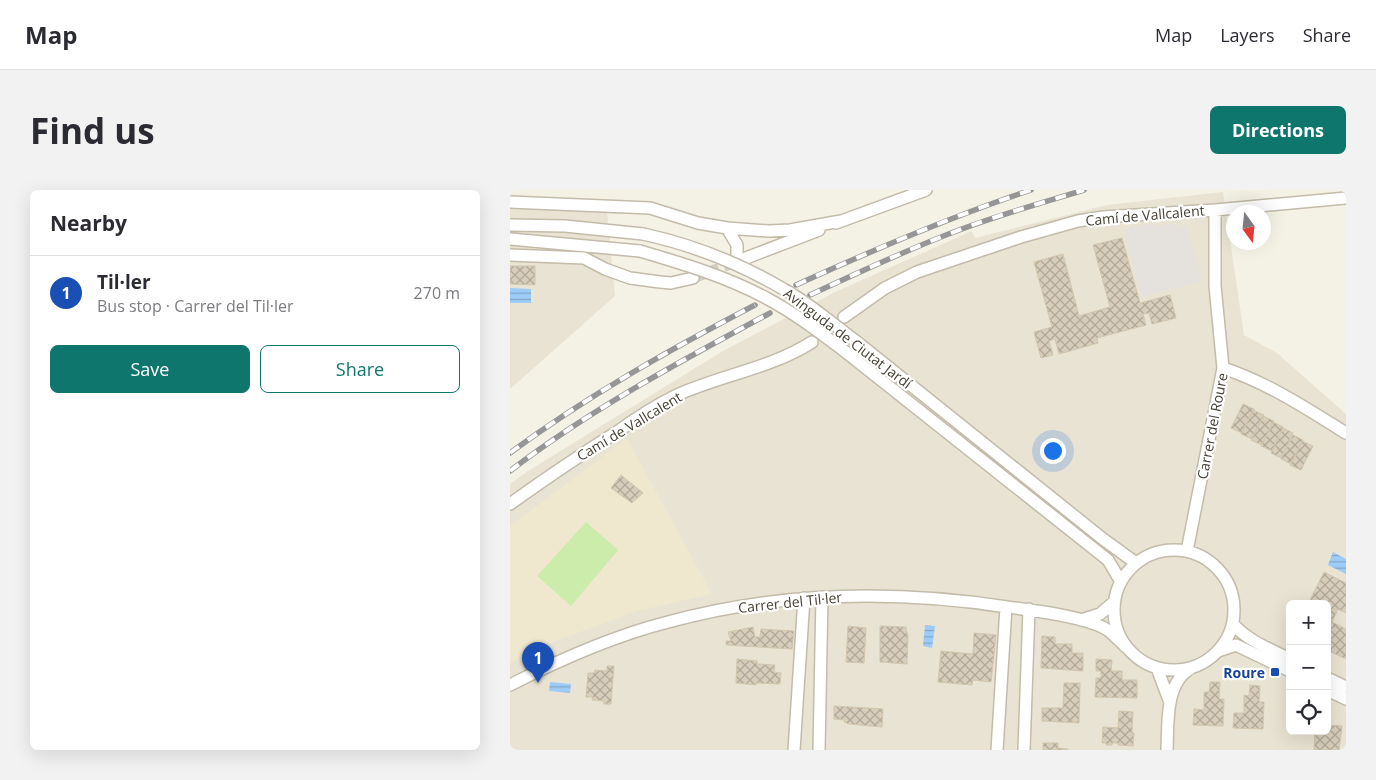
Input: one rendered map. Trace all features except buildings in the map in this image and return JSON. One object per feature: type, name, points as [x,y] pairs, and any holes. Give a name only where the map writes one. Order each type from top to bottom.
[{"type":"street","points":[[727,228],[742,256],[791,242],[926,190]]},
{"type":"street","name":"Camí de Vallcalent","points":[[844,317],[886,288],[917,272],[1045,229],[1103,216],[1215,210],[1346,198]]},
{"type":"street","points":[[510,202],[650,208],[698,223],[727,228],[790,230],[842,221]]},
{"type":"street","name":"Carrer del Roure","points":[[1187,551],[1223,368],[1215,286],[1215,210]]},
{"type":"street","name":"Avinguda de Ciutat Jardí","points":[[510,225],[564,226],[643,234],[696,248],[726,259],[787,290],[856,342],[1103,539],[1136,563]]},
{"type":"street","name":"Avinguda de Ciutat Jardí","points":[[510,239],[640,251],[710,272],[769,299],[815,329],[847,353],[1094,548],[1108,560],[1121,582]]},
{"type":"street","points":[[510,256],[584,258],[605,270],[630,278],[660,282],[694,278]]},
{"type":"street","name":"Camí de Vallcalent","points":[[510,504],[557,470],[673,397],[695,387],[768,364],[812,342]]},
{"type":"street","points":[[1223,368],[1247,376],[1276,391],[1346,433]]},
{"type":"street","points":[[1167,750],[1169,700],[1181,674],[1193,668],[1207,661],[1218,652],[1228,639],[1233,624],[1235,605],[1230,586],[1220,570],[1205,558],[1187,551],[1169,550],[1152,554],[1136,563],[1121,582],[1114,602],[1114,618],[1118,633],[1126,647],[1140,660],[1157,668],[1175,670],[1193,668]]},
{"type":"street","points":[[819,750],[822,597]]},
{"type":"street","name":"Carrer del Til·ler","points":[[510,685],[591,647],[668,622],[728,609],[804,598],[897,597],[987,603],[1081,620],[1108,630],[1126,647]]},
{"type":"street","points":[[794,750],[804,598]]},
{"type":"street","points":[[1081,620],[1100,614],[1114,602]]},
{"type":"street","points":[[997,750],[1006,606]]},
{"type":"street","points":[[1024,750],[1030,610]]},
{"type":"street","points":[[1233,624],[1241,633],[1249,638],[1286,657]]},
{"type":"street","points":[[1218,652],[1236,645],[1286,669]]},
{"type":"street","points":[[1157,668],[1169,700]]},
{"type":"street","points":[[1331,680],[1346,687]]},
{"type":"street","points":[[1331,692],[1346,699]]},
{"type":"shaded area","points":[[1223,192],[1226,212],[1226,250],[1232,250],[1244,335],[1277,353],[1346,414],[1346,750],[510,750],[510,484],[723,351],[835,292],[972,231],[975,238],[1107,205]]},
{"type":"shaded area","points":[[510,203],[607,211],[615,296],[510,389]]},
{"type":"shaded area","points":[[1155,223],[1157,227],[1175,223],[1178,227],[1186,225],[1201,276],[1200,282],[1142,297],[1125,236],[1126,229]]},
{"type":"shaded area","points":[[627,438],[712,594],[637,611],[545,645],[510,663],[510,526]]},
{"type":"green space","points":[[586,522],[618,550],[571,606],[537,576]]},
{"type":"water","points":[[510,288],[531,289],[531,303],[510,303]]},
{"type":"water","points":[[1333,552],[1346,559],[1346,574],[1328,565]]},
{"type":"water","points":[[925,625],[935,626],[932,648],[923,646]]},
{"type":"water","points":[[550,682],[571,684],[570,693],[549,691]]},
{"type":"tunnel","points":[[693,278],[746,258]]},
{"type":"railway","points":[[796,285],[912,234],[1031,190]]},
{"type":"railway","points":[[810,295],[895,256],[963,228],[1084,190]]},
{"type":"railway","points":[[510,453],[569,412],[630,374],[755,305]]},
{"type":"railway","points":[[510,471],[604,406],[770,313]]},
{"type":"place","name":"Roure","points":[[1275,672]]},
{"type":"place","name":"Til·ler","points":[[538,683]]}]
